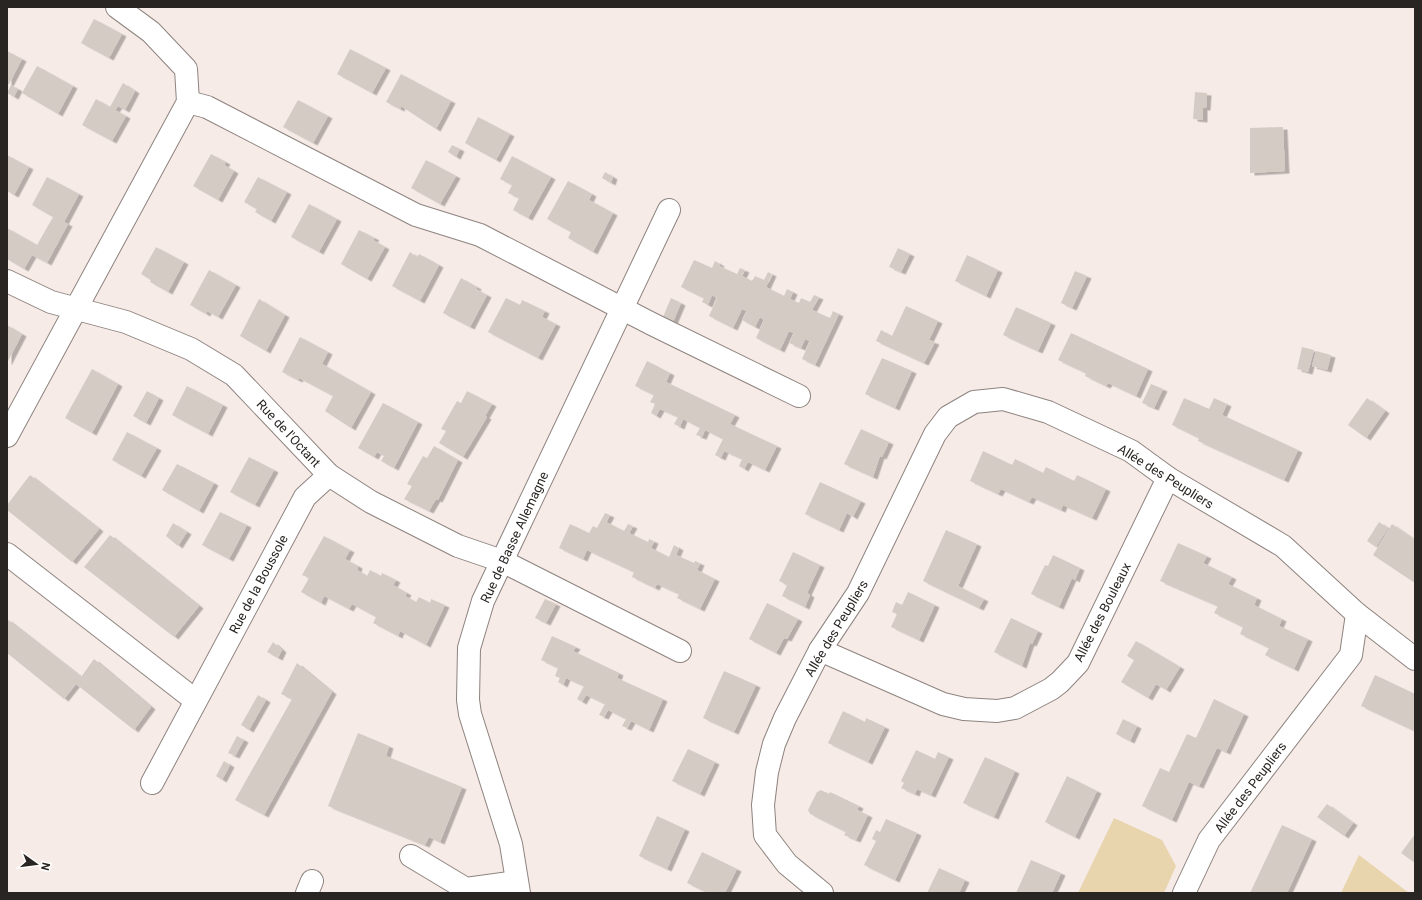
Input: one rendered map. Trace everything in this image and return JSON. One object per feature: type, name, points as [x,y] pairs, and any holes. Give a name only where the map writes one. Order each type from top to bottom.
[{"type":"street","points":[[7,436],[188,102],[186,69],[151,32],[117,7]]},
{"type":"street","points":[[188,102],[207,107],[416,215],[480,235],[799,396]]},
{"type":"street","name":"Rue de Basse Allemagne","points":[[516,889],[511,844],[475,732],[468,700],[469,648],[483,601],[669,210]]},
{"type":"street","name":"Rue de l'Octant","points":[[7,281],[51,302],[75,310],[126,322],[191,349],[234,375],[329,475],[371,502],[451,542],[502,561],[680,651]]},
{"type":"street","name":"Allée des Peupliers","points":[[822,893],[787,864],[765,835],[764,805],[767,772],[774,744],[820,650],[858,593],[935,434],[948,417],[974,402],[1002,398],[1048,412],[1131,452],[1168,478],[1283,546],[1357,614],[1351,655],[1209,840],[1184,893]]},
{"type":"street","name":"Rue de la Boussole","points":[[152,783],[195,700],[305,497],[329,475]]},
{"type":"street","name":"Allée des Bouleaux","points":[[820,650],[943,704],[964,709],[997,711],[1015,708],[1051,689],[1078,663],[1168,478]]},
{"type":"street","points":[[7,554],[195,700]]},
{"type":"street","points":[[1357,614],[1415,659]]},
{"type":"street","points":[[411,856],[466,889],[516,889]]},
{"type":"shaded area","points":[[1114,818],[1162,840],[1176,866],[1164,893],[1078,893]]},
{"type":"shaded area","points":[[1359,855],[1409,893],[1341,893]]},
{"type":"building","points":[[94,19],[122,34],[109,58],[81,43]]},
{"type":"building","points":[[350,49],[386,68],[372,93],[337,74]]},
{"type":"building","points":[[7,51],[22,59],[9,84],[7,84]]},
{"type":"building","points":[[37,66],[73,86],[58,114],[22,93]]},
{"type":"building","points":[[401,74],[451,101],[436,129],[401,106],[400,109],[386,102]]},
{"type":"building","points":[[123,83],[135,91],[125,110],[118,106],[115,110],[126,116],[112,141],[82,125],[96,99],[110,107]]},
{"type":"building","points":[[11,85],[18,89],[14,97],[7,93]]},
{"type":"building","points":[[1195,92],[1207,93],[1206,108],[1203,108],[1203,120],[1193,119]]},
{"type":"building","points":[[298,100],[328,116],[313,143],[283,127]]},
{"type":"building","points":[[478,117],[510,134],[496,160],[465,143]]},
{"type":"building","points":[[1283,127],[1285,171],[1250,173],[1250,128]]},
{"type":"building","points":[[452,145],[460,149],[456,157],[448,152]]},
{"type":"building","points":[[211,154],[226,162],[224,165],[234,171],[218,200],[193,186]]},
{"type":"building","points":[[7,155],[29,167],[14,195],[7,191]]},
{"type":"building","points":[[512,156],[551,177],[528,218],[513,210],[519,198],[508,193],[512,185],[500,179]]},
{"type":"building","points":[[426,160],[456,176],[440,204],[411,188]]},
{"type":"building","points":[[605,172],[613,177],[611,183],[602,178]]},
{"type":"building","points":[[47,177],[79,194],[64,222],[68,224],[47,263],[32,255],[24,269],[7,259],[7,228],[37,245],[53,217],[32,205]]},
{"type":"building","points":[[258,177],[287,192],[271,221],[255,212],[257,209],[244,202]]},
{"type":"building","points":[[568,181],[592,194],[589,200],[613,213],[593,252],[568,238],[571,232],[547,219]]},
{"type":"building","points":[[309,204],[337,219],[319,252],[291,237]]},
{"type":"building","points":[[359,230],[375,238],[373,240],[385,247],[367,279],[341,264]]},
{"type":"building","points":[[156,247],[184,262],[168,292],[150,282],[151,280],[141,274]]},
{"type":"building","points":[[898,248],[910,254],[901,272],[889,267]]},
{"type":"building","points":[[410,252],[417,257],[419,254],[439,265],[420,301],[392,286]]},
{"type":"building","points":[[967,255],[998,270],[986,296],[955,281]]},
{"type":"building","points":[[694,260],[712,268],[715,261],[720,264],[719,266],[737,274],[740,268],[745,270],[742,276],[752,281],[755,276],[764,280],[768,272],[772,274],[766,287],[784,296],[787,289],[793,292],[790,299],[799,303],[801,298],[810,302],[814,295],[819,297],[812,310],[830,318],[833,311],[839,314],[815,365],[802,359],[810,341],[805,339],[801,348],[789,343],[794,333],[789,331],[780,350],[756,338],[764,320],[760,317],[755,327],[742,320],[747,311],[742,309],[733,328],[709,316],[717,298],[712,295],[708,305],[702,302],[704,298],[681,287]]},
{"type":"building","points":[[209,270],[236,285],[218,317],[207,311],[206,314],[190,305]]},
{"type":"building","points":[[1075,271],[1087,276],[1072,308],[1061,303]]},
{"type":"building","points":[[461,278],[477,287],[476,289],[487,295],[470,327],[443,313]]},
{"type":"building","points":[[506,298],[520,305],[522,300],[545,311],[542,317],[556,324],[538,358],[488,332]]},
{"type":"building","points":[[671,298],[681,303],[673,322],[663,317]]},
{"type":"building","points":[[259,299],[285,315],[266,351],[240,336]]},
{"type":"building","points":[[906,306],[938,321],[929,340],[935,342],[924,363],[876,341],[881,330],[892,336]]},
{"type":"building","points":[[1016,307],[1051,323],[1038,351],[1003,335]]},
{"type":"building","points":[[7,325],[22,334],[7,363]]},
{"type":"building","points":[[1071,333],[1148,369],[1136,396],[1108,383],[1106,386],[1085,376],[1086,373],[1058,360]]},
{"type":"building","points":[[300,337],[328,352],[322,364],[371,392],[351,428],[325,411],[333,396],[299,378],[298,380],[282,372]]},
{"type":"building","points":[[1302,347],[1314,350],[1308,372],[1297,369]]},
{"type":"building","points":[[1316,351],[1331,355],[1327,370],[1312,366]]},
{"type":"building","points":[[882,358],[912,371],[895,408],[865,394]]},
{"type":"building","points":[[647,361],[670,373],[666,382],[735,415],[730,424],[777,446],[765,470],[748,462],[744,469],[739,466],[742,459],[724,451],[721,458],[715,455],[723,439],[705,430],[702,437],[696,435],[700,428],[683,419],[680,427],[674,424],[678,417],[660,409],[656,416],[651,413],[655,404],[650,402],[654,395],[635,386]]},
{"type":"building","points":[[92,369],[118,384],[92,433],[65,418]]},
{"type":"building","points":[[1151,384],[1163,389],[1154,408],[1142,403]]},
{"type":"building","points":[[187,386],[223,405],[208,434],[172,415]]},
{"type":"building","points":[[147,391],[159,398],[146,423],[133,416]]},
{"type":"building","points":[[467,391],[492,404],[485,416],[487,417],[463,457],[439,443],[446,431],[441,429],[457,401],[461,403]]},
{"type":"building","points":[[1184,398],[1209,409],[1214,398],[1227,404],[1222,415],[1298,450],[1284,480],[1198,441],[1199,438],[1172,425]]},
{"type":"building","points":[[1367,398],[1385,411],[1366,438],[1348,425]]},
{"type":"building","points":[[383,403],[418,422],[394,468],[381,461],[384,456],[377,452],[374,457],[358,448]]},
{"type":"building","points":[[861,429],[889,442],[882,457],[880,456],[873,477],[844,464]]},
{"type":"building","points":[[127,432],[157,448],[141,476],[112,460]]},
{"type":"building","points":[[434,446],[458,460],[438,500],[436,499],[429,511],[404,499],[412,486],[407,484],[423,456],[427,458]]},
{"type":"building","points":[[983,451],[1012,465],[1015,459],[1043,473],[1046,467],[1074,481],[1077,475],[1106,489],[1092,518],[1063,505],[1061,510],[1032,497],[1029,502],[1001,489],[998,494],[970,481]]},
{"type":"building","points":[[249,457],[274,470],[255,505],[230,492]]},
{"type":"building","points":[[177,464],[214,483],[199,511],[162,490]]},
{"type":"building","points":[[30,475],[99,529],[72,562],[7,510],[7,505]]},
{"type":"building","points":[[820,482],[861,501],[853,517],[847,513],[839,530],[805,514]]},
{"type":"building","points":[[220,512],[247,525],[229,559],[202,545]]},
{"type":"building","points":[[605,513],[610,515],[606,522],[624,531],[628,524],[633,526],[629,533],[648,542],[649,539],[654,541],[651,548],[669,557],[674,545],[679,548],[676,555],[694,563],[695,561],[700,563],[697,570],[715,579],[700,609],[677,598],[679,594],[657,584],[655,588],[632,577],[634,572],[587,550],[583,559],[559,548],[570,524],[589,533],[593,526],[597,528]]},
{"type":"building","points":[[1379,522],[1388,528],[1376,547],[1367,541]]},
{"type":"building","points":[[173,523],[187,532],[178,546],[166,536]]},
{"type":"building","points":[[1392,524],[1415,540],[1415,583],[1373,555]]},
{"type":"building","points":[[946,530],[977,544],[958,586],[984,599],[979,608],[923,581]]},
{"type":"building","points":[[110,535],[199,606],[174,637],[84,567]]},
{"type":"building","points":[[324,536],[350,550],[345,559],[358,566],[357,570],[367,576],[370,570],[381,576],[382,573],[396,580],[393,585],[407,593],[405,596],[416,602],[419,597],[430,603],[431,599],[445,605],[426,645],[400,631],[398,636],[373,623],[376,617],[352,604],[349,609],[324,596],[321,603],[301,592],[309,578],[302,575]]},
{"type":"building","points":[[1178,543],[1207,556],[1203,563],[1232,577],[1228,584],[1257,598],[1254,605],[1282,619],[1279,626],[1308,639],[1294,669],[1265,655],[1269,648],[1240,634],[1243,627],[1214,613],[1218,606],[1160,581]]},
{"type":"building","points":[[793,552],[820,565],[807,593],[810,595],[805,607],[782,596],[787,585],[779,581]]},
{"type":"building","points":[[1053,555],[1080,568],[1075,580],[1072,578],[1059,607],[1031,594],[1045,565],[1048,566]]},
{"type":"building","points":[[908,592],[935,605],[919,640],[891,627],[897,614],[892,612],[896,602],[902,605]]},
{"type":"building","points":[[545,599],[556,604],[546,623],[535,618]]},
{"type":"building","points":[[767,603],[798,619],[787,639],[784,638],[776,653],[749,639]]},
{"type":"building","points":[[1011,618],[1038,631],[1032,644],[1030,643],[1022,666],[994,652]]},
{"type":"building","points":[[7,619],[81,677],[94,659],[151,707],[134,730],[76,684],[64,699],[7,653]]},
{"type":"building","points":[[552,636],[576,647],[573,651],[619,673],[617,678],[663,699],[649,730],[631,721],[627,728],[622,726],[626,719],[608,710],[604,717],[599,715],[605,704],[586,695],[582,702],[577,699],[584,686],[566,678],[563,685],[558,682],[560,678],[555,676],[558,668],[541,660]]},
{"type":"building","points":[[1136,641],[1180,667],[1166,690],[1156,684],[1148,698],[1121,682],[1134,660],[1127,656]]},
{"type":"building","points":[[273,642],[282,650],[278,658],[267,652]]},
{"type":"building","points":[[297,663],[332,692],[264,815],[235,800],[292,699],[281,694]]},
{"type":"building","points":[[724,671],[756,685],[734,732],[703,718]]},
{"type":"building","points":[[1375,675],[1415,694],[1415,731],[1361,706]]},
{"type":"building","points":[[258,695],[266,700],[249,730],[241,725]]},
{"type":"building","points":[[1214,699],[1244,714],[1226,752],[1217,748],[1199,786],[1189,782],[1172,820],[1142,806],[1160,768],[1169,772],[1187,734],[1196,738]]},
{"type":"building","points":[[843,711],[865,722],[866,718],[885,727],[868,762],[828,743]]},
{"type":"building","points":[[1123,719],[1137,726],[1130,741],[1116,734]]},
{"type":"building","points":[[358,733],[389,746],[386,756],[462,787],[440,842],[429,837],[425,845],[328,806]]},
{"type":"building","points":[[237,736],[244,740],[235,756],[228,753]]},
{"type":"building","points":[[688,749],[715,762],[700,794],[672,781]]},
{"type":"building","points":[[916,750],[935,759],[938,752],[949,757],[931,795],[917,789],[915,794],[901,788],[904,783],[901,781]]},
{"type":"building","points":[[985,757],[1015,771],[994,817],[963,803]]},
{"type":"building","points":[[224,761],[230,765],[222,780],[216,776]]},
{"type":"building","points":[[1067,776],[1097,791],[1075,837],[1045,822]]},
{"type":"building","points":[[821,790],[829,794],[830,792],[859,806],[857,810],[868,815],[856,840],[844,835],[846,832],[810,814],[808,810],[817,792]]},
{"type":"building","points":[[1327,804],[1353,823],[1344,836],[1317,817]]},
{"type":"building","points":[[657,816],[685,829],[667,869],[639,856]]},
{"type":"building","points":[[886,819],[917,833],[895,880],[864,865],[876,841],[872,839],[876,830],[880,832]]},
{"type":"building","points":[[1282,825],[1312,839],[1287,893],[1250,893]]},
{"type":"building","points":[[1415,834],[1415,863],[1401,853]]},
{"type":"building","points":[[702,852],[737,869],[725,893],[708,893],[687,883]]},
{"type":"building","points":[[1031,860],[1061,873],[1052,893],[1016,893]]},
{"type":"building","points":[[939,868],[965,880],[959,893],[927,893]]}]
